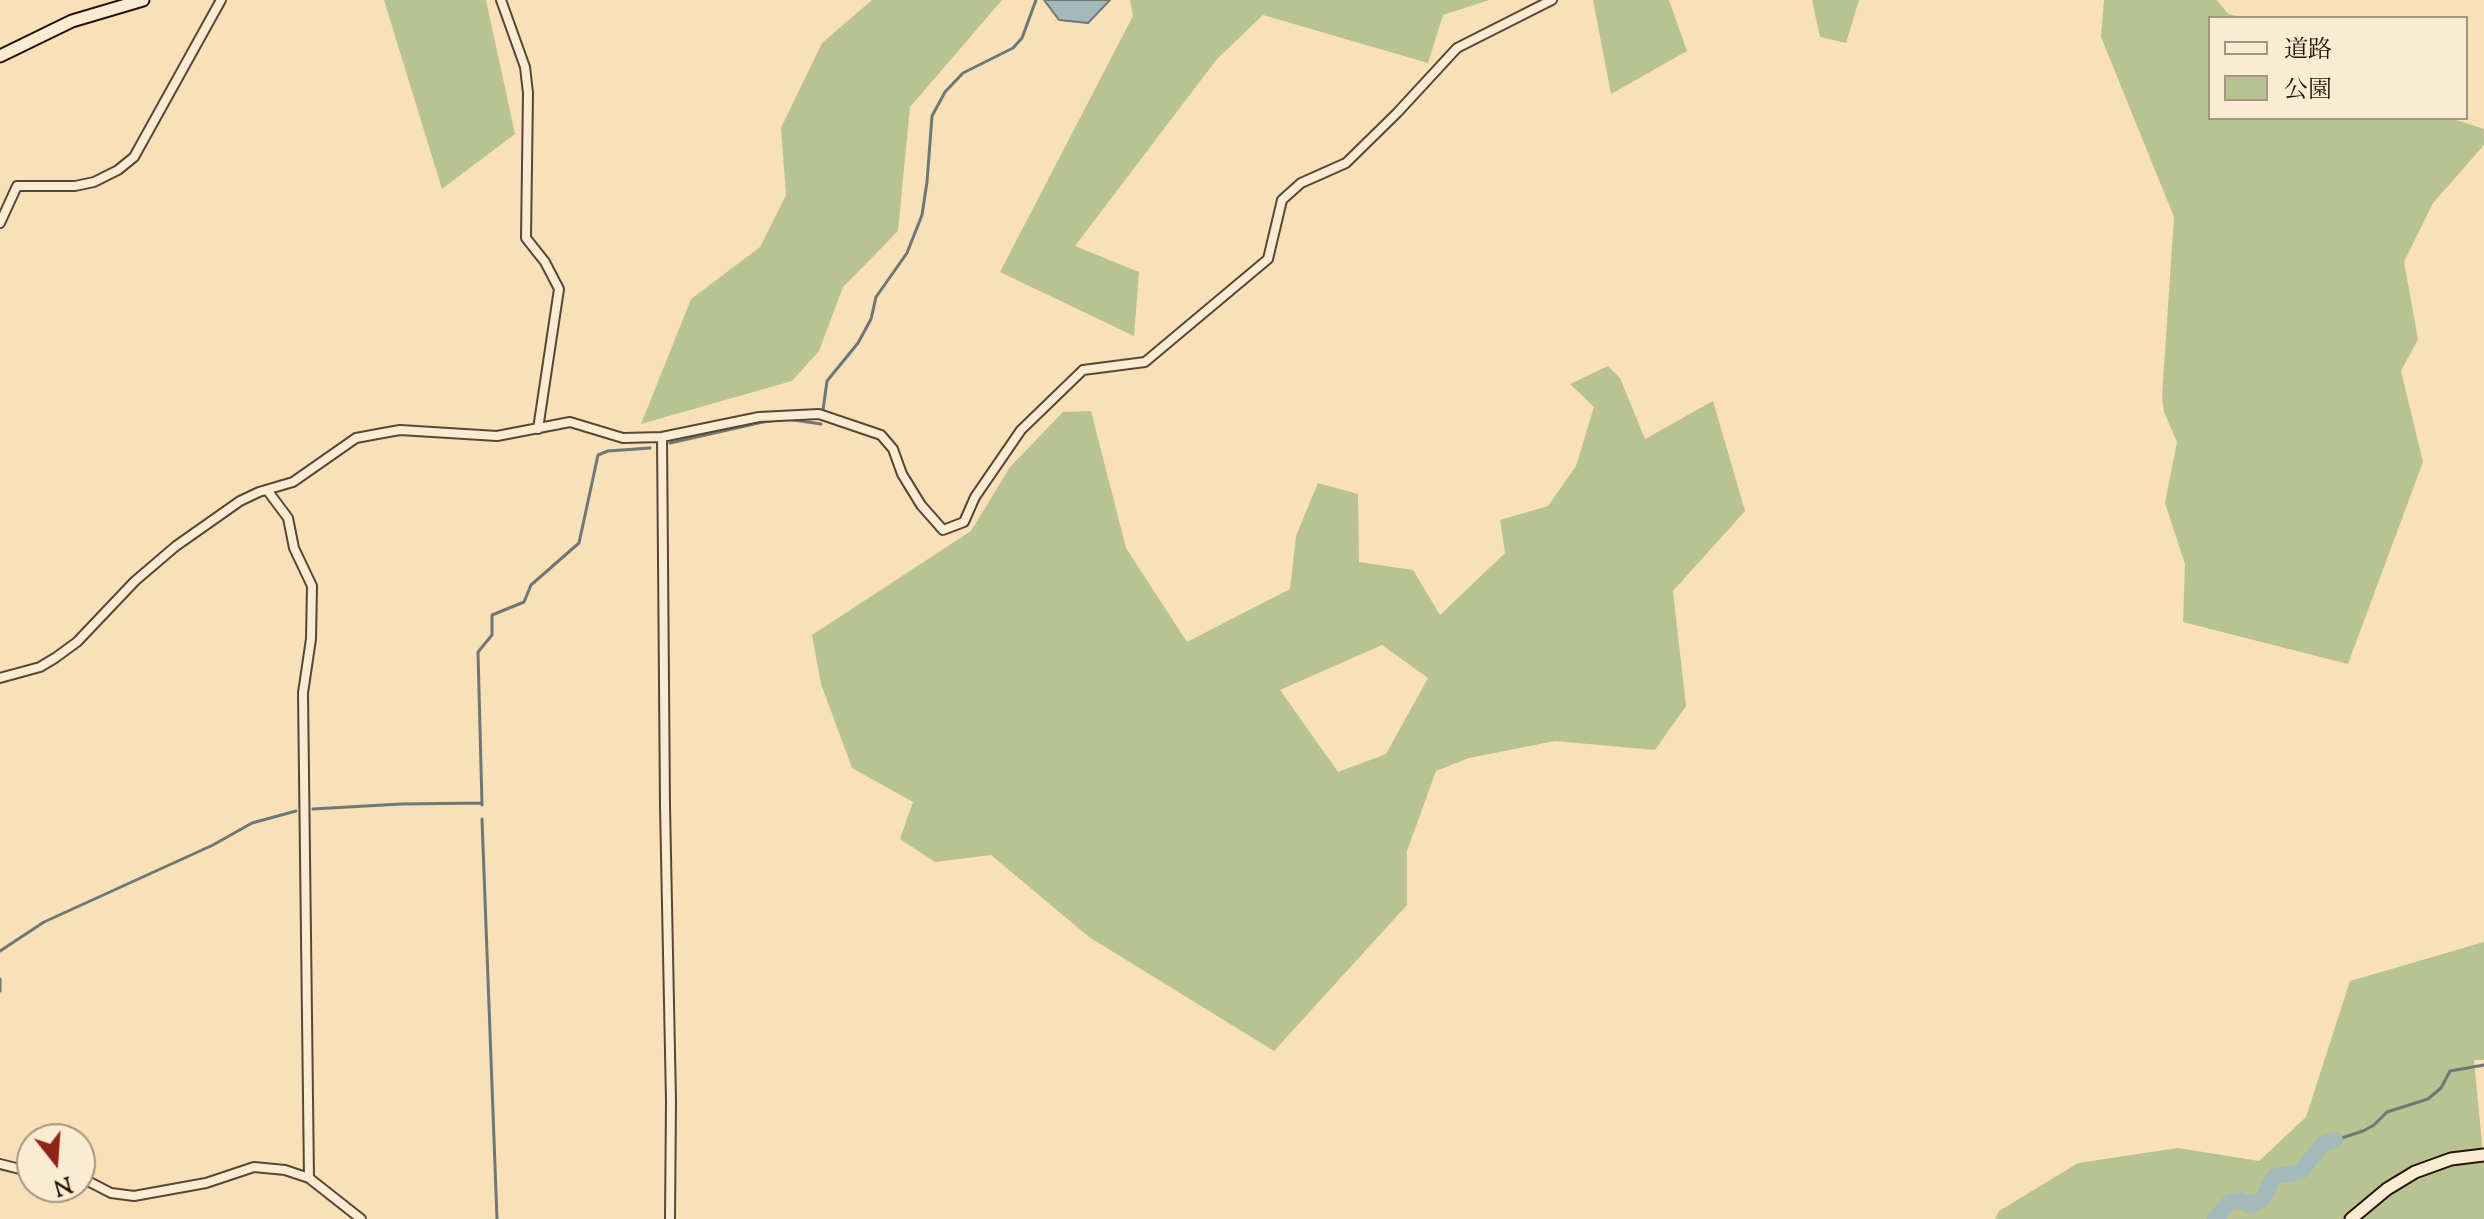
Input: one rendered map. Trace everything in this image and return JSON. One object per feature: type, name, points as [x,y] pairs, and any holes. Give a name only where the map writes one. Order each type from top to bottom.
[{"type":"street","points":[[0,56],[72,21],[143,0]]},
{"type":"street","points":[[0,223],[17,186],[75,186],[94,182],[118,170],[134,157],[221,0]]},
{"type":"street","points":[[501,0],[525,67],[528,93],[526,238],[545,262],[559,289],[538,429]]},
{"type":"street","points":[[0,678],[40,667],[77,642],[135,581],[176,546],[240,501],[293,482],[356,438],[400,430],[483,436],[570,422],[623,438],[662,437],[759,417],[819,414],[881,435],[893,449],[902,474],[921,505],[943,530],[964,522],[975,497],[1021,430],[1083,370],[1145,362],[1268,259],[1282,200],[1301,183],[1346,163],[1457,48],[1552,0]]},
{"type":"street","points":[[662,437],[670,1219]]},
{"type":"street","points":[[267,490],[288,518],[294,548],[312,586],[311,639],[303,693],[309,1178]]},
{"type":"street","points":[[2351,1219],[2387,1189],[2415,1172],[2451,1159],[2484,1155]]},
{"type":"street","points":[[96,1185],[111,1193],[134,1196],[206,1183],[254,1167],[285,1170],[309,1178],[361,1219]]},
{"type":"green space","points":[[384,0],[486,0],[515,134],[442,189]]},
{"type":"green space","points":[[872,0],[1002,0],[910,107],[898,231],[843,287],[819,351],[792,381],[641,424],[691,299],[760,247],[786,195],[781,128],[822,43]]},
{"type":"green space","points":[[1130,0],[1489,0],[1443,15],[1428,63],[1263,15],[1217,59],[1075,246],[1139,272],[1134,336],[1000,272],[1133,16]]},
{"type":"green space","points":[[1593,0],[1669,0],[1687,51],[1611,94]]},
{"type":"green space","points":[[1812,0],[1859,0],[1846,43],[1820,37]]},
{"type":"green space","points":[[2104,0],[2217,0],[2228,14],[2237,16],[2208,16],[2208,120],[2456,120],[2484,129],[2484,145],[2433,203],[2404,262],[2418,339],[2401,371],[2423,462],[2348,664],[2183,622],[2185,564],[2165,503],[2177,442],[2164,412],[2162,396],[2174,217],[2101,37]]},
{"type":"green space","points":[[1608,366],[1620,378],[1645,439],[1713,401],[1745,511],[1673,591],[1686,706],[1655,750],[1555,741],[1469,758],[1436,771],[1407,851],[1407,905],[1274,1051],[1089,937],[991,855],[935,862],[900,839],[913,802],[852,768],[821,684],[812,635],[971,531],[1010,467],[1063,412],[1091,411],[1126,548],[1187,642],[1290,589],[1296,536],[1318,483],[1358,494],[1359,562],[1413,570],[1440,615],[1505,553],[1500,520],[1548,506],[1576,466],[1594,407],[1570,384]],"holes":[[[1382,645],[1428,678],[1386,754],[1338,772],[1280,690]]]},
{"type":"green space","points":[[2484,942],[2484,1060],[2474,1060],[2484,1165],[2484,1219],[1995,1219],[1999,1211],[2078,1163],[2178,1148],[2259,1161],[2306,1117],[2350,981]]},
{"type":"water","points":[[1044,0],[1110,0],[1088,23],[1059,20]]},
{"type":"waterway","points":[[823,410],[827,381],[858,343],[871,319],[876,297],[907,253],[922,215],[932,116],[945,92],[963,73],[1013,48],[1022,38],[1036,0]]},
{"type":"waterway","points":[[670,443],[763,422],[787,419],[821,424]]},
{"type":"waterway","points":[[482,805],[478,652],[492,635],[492,615],[524,602],[531,585],[579,543],[598,455],[608,451],[650,448]]},
{"type":"waterway","points":[[313,809],[482,803]]},
{"type":"waterway","points":[[0,951],[44,922],[213,845],[252,823],[296,811]]},
{"type":"waterway","points":[[482,819],[497,1219]]},
{"type":"waterway","points":[[0,979],[0,991]]},
{"type":"waterway","points":[[2335,1140],[2363,1131],[2387,1112],[2428,1099],[2441,1088],[2450,1071],[2484,1065]]},
{"type":"waterway","points":[[2215,1219],[2230,1202],[2240,1200],[2250,1205],[2262,1200],[2274,1177],[2301,1171],[2323,1144],[2335,1140]]}]
